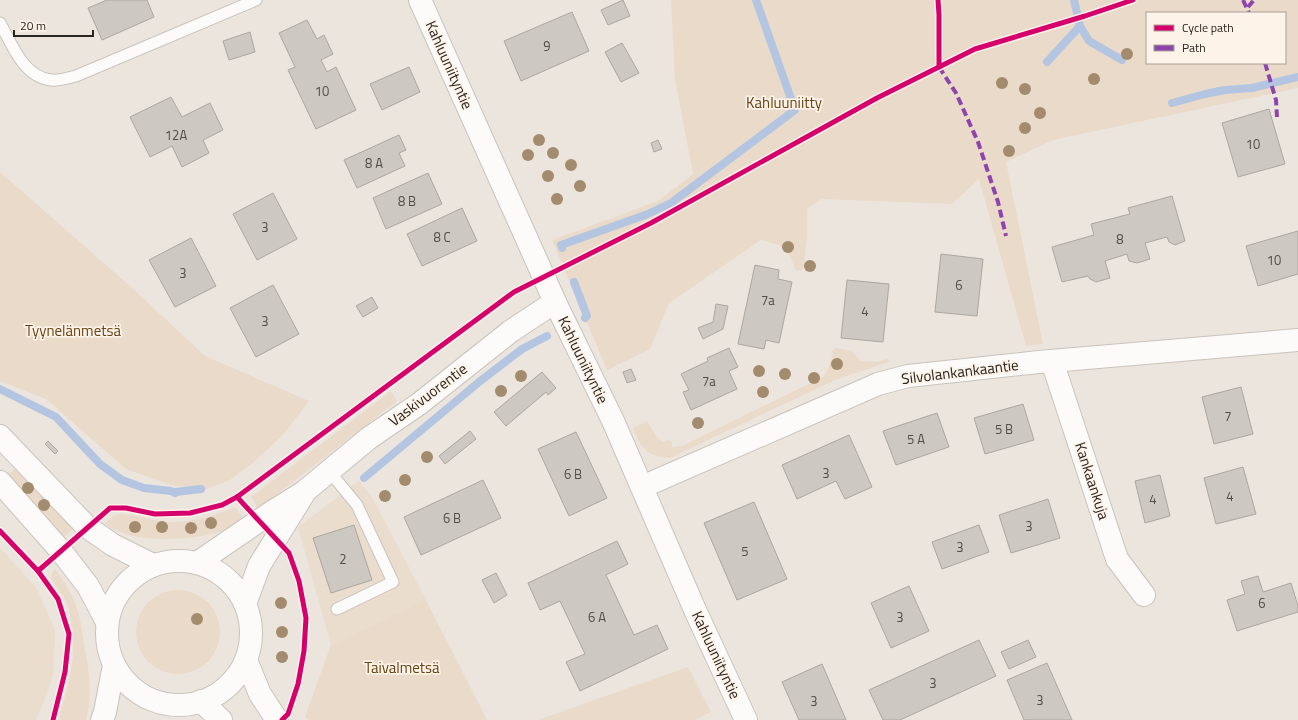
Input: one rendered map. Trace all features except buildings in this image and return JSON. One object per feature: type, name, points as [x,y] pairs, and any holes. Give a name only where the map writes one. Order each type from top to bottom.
[{"type":"street","name":"Kahluuniityntie","points":[[420,0],[555,302],[602,398],[746,720]]},
{"type":"street","name":"Vaskivuorentie","points":[[197,562],[304,492],[369,438],[419,404],[511,331],[555,302]]},
{"type":"street","name":"Silvolankankaantie","points":[[642,487],[878,384],[908,376],[1052,361],[1298,340]]},
{"type":"street","name":"Kankaankuja","points":[[1052,361],[1117,559],[1144,595]]},
{"type":"street","points":[[0,436],[87,527],[113,545],[153,565]]},
{"type":"street","points":[[0,482],[61,551],[88,586],[107,622]]},
{"type":"street","name":"Vaskivuorentie","points":[[245,604],[259,566],[304,492]]},
{"type":"street","points":[[175,561],[197,562],[217,572],[234,585],[245,604],[250,622],[250,642],[246,660],[235,678],[220,692],[201,701],[179,705],[159,702],[141,694],[125,682],[114,665],[106,636],[107,622],[113,603],[123,587],[137,574],[153,565],[175,561]]},
{"type":"street","points":[[246,660],[260,694],[277,720]]},
{"type":"street","points":[[102,720],[105,712],[114,665]]},
{"type":"street","points":[[201,701],[221,720]]},
{"type":"street","points":[[164,720],[179,705]]},
{"type":"lane","points":[[0,23],[21,60],[32,72],[40,77],[51,80],[62,80],[76,76],[256,0]]},
{"type":"lane","points":[[330,471],[357,505],[393,582],[338,609]]},
{"type":"shaded area","points":[[359,481],[373,499],[426,600],[331,645],[298,527]]},
{"type":"shaded area","points":[[0,548],[36,587],[55,630],[54,670],[49,689],[36,720],[0,720]]},
{"type":"green space","name":"Kahluuniitty","points":[[671,0],[1298,0],[1298,88],[1053,140],[1006,162],[1043,344],[1026,346],[979,179],[952,204],[822,199],[807,209],[807,237],[804,266],[802,270],[796,271],[787,253],[780,246],[761,240],[669,303],[650,349],[607,370],[552,240],[658,201],[693,174],[675,79]]},
{"type":"green space","name":"Tyynelänmetsä","points":[[0,172],[131,287],[205,356],[309,401],[284,434],[255,461],[230,480],[204,490],[171,485],[126,469],[46,399],[0,381]]},
{"type":"green space","points":[[835,348],[852,351],[861,361],[877,362],[888,359],[889,362],[835,380],[670,458],[650,454],[642,446],[633,428],[647,421],[658,439],[664,442],[669,440],[672,442],[672,447],[682,446],[823,377],[831,360],[833,353],[831,352]]},
{"type":"green space","points":[[391,391],[397,401],[258,509],[251,497]]},
{"type":"green space","points":[[15,469],[73,528],[64,537],[7,475]]},
{"type":"green space","points":[[236,508],[243,518],[225,530],[196,537],[164,539],[144,538],[123,533],[104,524],[119,514],[165,522],[183,522],[200,519]]},
{"type":"green space","points":[[55,569],[71,594],[77,607],[80,620],[87,659],[90,690],[90,700],[86,720],[60,719],[72,666],[73,642],[68,606],[51,577]]},
{"type":"green space","points":[[178,590],[186,591],[201,597],[213,609],[219,624],[219,640],[213,655],[201,667],[186,673],[178,674],[170,673],[155,667],[143,655],[137,640],[136,632],[137,624],[143,609],[155,597],[170,591]]},
{"type":"green space","name":"Taivalmetsä","points":[[426,600],[487,720],[310,720],[305,717],[331,645]]},
{"type":"green space","points":[[688,667],[711,712],[694,720],[538,720]]},
{"type":"waterway","points":[[562,248],[561,245],[648,214],[671,203],[795,110],[756,0]]},
{"type":"waterway","points":[[1047,62],[1080,26],[1074,0]]},
{"type":"waterway","points":[[1080,26],[1089,41],[1122,60]]},
{"type":"waterway","points":[[1172,103],[1205,94],[1225,90],[1252,88],[1298,77]]},
{"type":"waterway","points":[[574,282],[587,316],[585,318]]},
{"type":"waterway","points":[[364,478],[479,382],[522,349],[547,336]]},
{"type":"waterway","points":[[0,389],[56,417],[100,464],[122,480],[144,488],[171,491],[175,493]]},
{"type":"waterway","points":[[175,492],[201,489]]},
{"type":"marked path","points":[[1243,0],[1249,12]]},
{"type":"marked path","points":[[1248,7],[1254,0]]},
{"type":"marked path","points":[[1265,64],[1276,100],[1277,117]]},
{"type":"marked path","points":[[939,67],[956,93],[978,142],[998,202],[1006,236]]},
{"type":"cycle path","points":[[938,0],[939,67]]},
{"type":"cycle path","points":[[38,571],[110,508],[126,508],[155,514],[190,513],[222,505],[237,497],[514,292],[651,223],[877,98],[975,49],[1133,0]]},
{"type":"cycle path","points":[[237,497],[289,553],[299,581],[306,618],[304,651],[298,684],[288,714],[282,720]]},
{"type":"cycle path","points":[[0,531],[38,571],[58,599],[69,634],[65,672],[53,720]]}]
